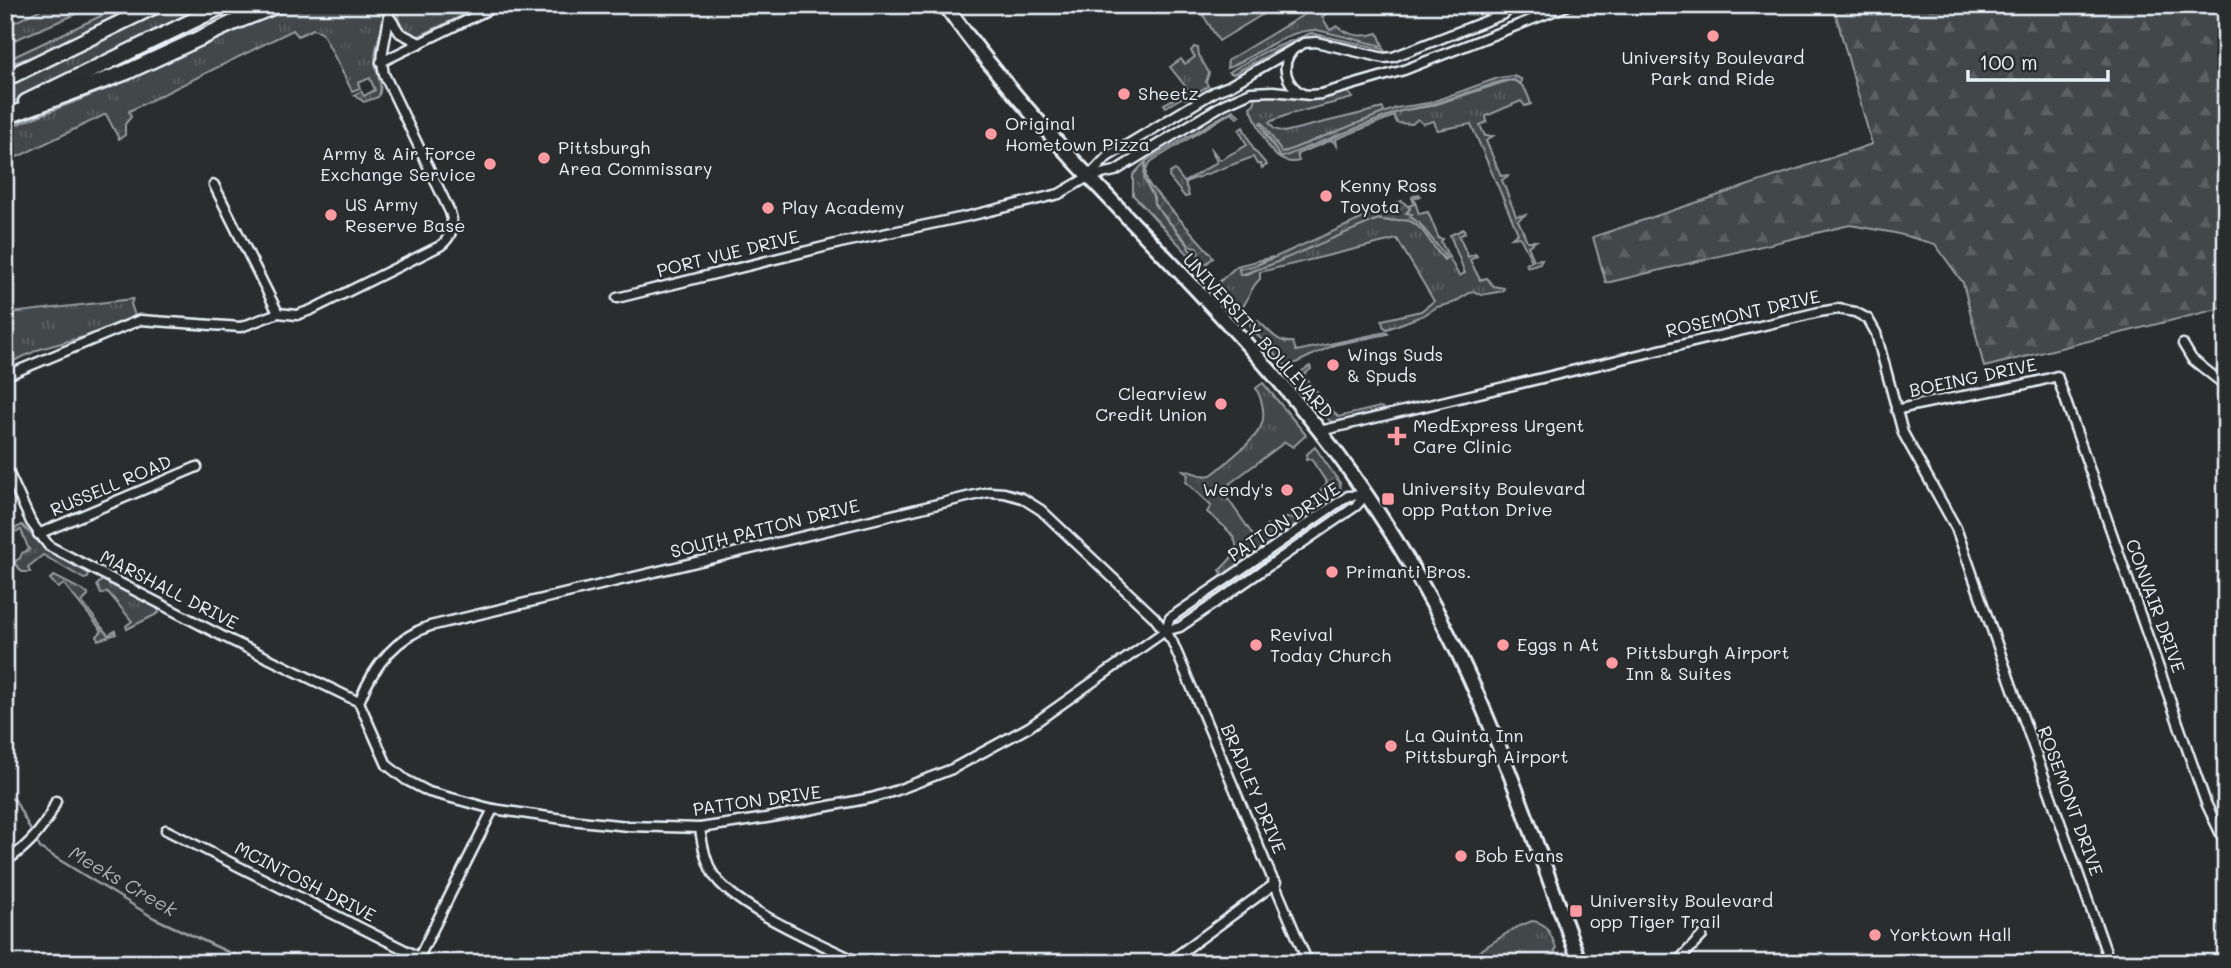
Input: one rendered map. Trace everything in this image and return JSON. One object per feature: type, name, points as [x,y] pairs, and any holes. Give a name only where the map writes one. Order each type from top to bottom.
[{"type":"highway","points":[[5,79],[157,5]]},
{"type":"highway","points":[[5,112],[225,5]]},
{"type":"highway","points":[[5,117],[127,72],[278,5]]},
{"type":"main road","name":"UNIVERSITY BOULEVARD","points":[[945,5],[997,75],[1088,177],[1279,380],[1366,495],[1425,591],[1468,675],[1504,759],[1580,963]]},
{"type":"street","points":[[381,62],[498,5]]},
{"type":"street","points":[[1088,177],[1107,157],[1216,91],[1304,43],[1315,42],[1384,58],[1393,57],[1504,14],[1514,5]]},
{"type":"street","points":[[1088,177],[1115,171],[1224,104],[1251,92],[1321,94],[1404,70],[1569,5]]},
{"type":"street","points":[[5,376],[140,320],[241,327],[278,313],[306,313],[434,250],[450,237],[453,223],[450,212],[387,82],[381,62],[390,18],[389,6]]},
{"type":"street","points":[[390,18],[400,33],[420,43]]},
{"type":"street","points":[[1294,48],[1286,61],[1287,77],[1293,87],[1305,95]]},
{"type":"street","name":"PORT VUE DRIVE","points":[[617,298],[841,243],[1051,196],[1071,189],[1088,177]]},
{"type":"street","points":[[214,184],[278,313]]},
{"type":"street","name":"ROSEMONT DRIVE","points":[[1320,431],[1838,309],[1862,314],[1872,325],[1907,444],[1956,528],[2110,963]]},
{"type":"street","points":[[2183,344],[2192,359],[2226,386]]},
{"type":"street","name":"BOEING DRIVE","points":[[1896,410],[1950,397],[2011,389],[2057,376]]},
{"type":"street","name":"CONVAIR DRIVE","points":[[2057,376],[2211,814],[2226,845]]},
{"type":"street","name":"MARSHALL DRIVE","points":[[5,465],[38,534],[49,546],[222,636],[359,702]]},
{"type":"street","name":"RUSSELL ROAD","points":[[38,534],[197,467]]},
{"type":"street","name":"SOUTH PATTON DRIVE","points":[[359,702],[364,689],[393,646],[430,626],[989,492],[1012,494],[1041,510],[1154,617],[1165,631]]},
{"type":"street","name":"PATTON DRIVE","points":[[1165,631],[1170,618],[1338,503],[1349,496],[1366,495]]},
{"type":"street","name":"PATTON DRIVE","points":[[359,702],[383,758],[395,773],[429,792],[493,809],[628,826],[700,828],[871,798],[941,774],[1029,727],[1165,631],[1180,627],[1356,506],[1366,495]]},
{"type":"street","name":"BRADLEY DRIVE","points":[[1165,631],[1177,649],[1308,963]]},
{"type":"street","points":[[5,862],[39,831],[56,801]]},
{"type":"street","points":[[418,960],[493,809]]},
{"type":"street","points":[[700,828],[707,863],[729,892],[756,911],[860,963]]},
{"type":"street","name":"MCINTOSH DRIVE","points":[[166,830],[418,960],[431,963]]},
{"type":"street","points":[[1167,963],[1276,883]]},
{"type":"street","points":[[1676,963],[1702,936]]},
{"type":"green space","points":[[49,5],[98,5],[5,44],[5,27]]},
{"type":"green space","points":[[124,5],[144,5],[56,48],[5,66],[5,61]]},
{"type":"green space","points":[[170,5],[212,5],[5,106],[5,85]]},
{"type":"green space","points":[[300,5],[383,5],[375,60],[380,84],[378,97],[364,102],[354,95],[361,91],[364,96],[375,90],[370,78],[358,83],[360,88],[352,91],[322,32],[313,29],[298,36],[293,30],[129,111],[131,117],[125,124],[125,135],[119,139],[106,114],[5,163],[5,129],[112,87],[251,23]]},
{"type":"green space","points":[[396,5],[485,5],[419,36],[400,27]]},
{"type":"green space","points":[[1197,5],[1273,5],[1273,8],[1219,41]]},
{"type":"green space","points":[[1320,5],[1325,6],[1329,12],[1322,17],[1330,30],[1337,26],[1356,35],[1378,33],[1383,46],[1317,30],[1305,31],[1282,39],[1227,68],[1228,60]]},
{"type":"green space","points":[[1833,5],[2226,5],[2226,307],[1984,367],[1963,283],[1935,244],[1895,233],[1850,225],[1606,283],[1593,237],[1872,144]]},
{"type":"green space","points":[[1311,33],[1384,49],[1385,53],[1309,37],[1283,47],[1233,74],[1229,72],[1266,51]]},
{"type":"green space","points":[[1194,47],[1198,48],[1209,73],[1206,82],[1208,86],[1166,107],[1164,104],[1189,91],[1170,67],[1181,59],[1185,64],[1195,57],[1191,51]]},
{"type":"green space","points":[[1513,76],[1521,79],[1521,84],[1514,80],[1502,81],[1431,105],[1400,111],[1283,157],[1280,157],[1260,123],[1262,122],[1282,153],[1396,108],[1429,103],[1498,78]]},
{"type":"green space","points":[[1510,80],[1522,85],[1531,104],[1525,106],[1521,101],[1486,116],[1487,122],[1480,125],[1485,136],[1493,136],[1486,141],[1501,176],[1509,175],[1502,180],[1516,216],[1525,215],[1518,220],[1527,241],[1536,241],[1528,246],[1534,260],[1542,259],[1540,263],[1528,267],[1526,264],[1532,261],[1520,237],[1512,238],[1518,233],[1471,124],[1437,130],[1434,121],[1423,124],[1418,119],[1412,124],[1397,123],[1394,116],[1336,139],[1337,146],[1332,140],[1297,154],[1299,161],[1289,162],[1280,159],[1267,144],[1250,107],[1257,94],[1313,100],[1347,91],[1353,98],[1269,122],[1274,129],[1284,132],[1383,108],[1384,113],[1282,153],[1261,121],[1266,136],[1281,157],[1400,111],[1431,106]]},
{"type":"green space","points":[[1233,110],[1240,116],[1237,118],[1232,112],[1152,161],[1146,170],[1151,187],[1211,254],[1213,258],[1206,264],[1199,257],[1197,247],[1190,246],[1154,204],[1154,198],[1144,179],[1146,161]]},
{"type":"green space","points":[[1243,127],[1254,150],[1267,165],[1262,168],[1253,157],[1185,182],[1189,196],[1185,197],[1169,177],[1170,173],[1175,170],[1184,182],[1217,162],[1210,147],[1220,160],[1247,145],[1239,130]]},
{"type":"green space","points":[[1146,161],[1145,176],[1154,204],[1189,246],[1192,252],[1189,255],[1133,195],[1133,175]]},
{"type":"green space","points":[[1419,194],[1420,196],[1414,199],[1419,214],[1428,212],[1459,276],[1465,273],[1450,235],[1464,229],[1465,233],[1459,236],[1468,257],[1475,254],[1477,256],[1470,260],[1480,280],[1487,278],[1493,286],[1504,288],[1503,291],[1481,295],[1473,291],[1453,303],[1437,307],[1387,329],[1382,320],[1421,311],[1434,301],[1397,239],[1260,272],[1260,279],[1240,310],[1234,309],[1213,286],[1212,282],[1217,287],[1237,266],[1273,257],[1240,269],[1240,275],[1244,275],[1378,219],[1412,222],[1444,260],[1446,257],[1419,223],[1406,214],[1410,209],[1408,206],[1414,204],[1412,197]]},
{"type":"green space","points":[[1402,201],[1410,208],[1406,213],[1412,214],[1410,217],[1419,223],[1447,258],[1441,255],[1412,222],[1378,219],[1240,275],[1239,269],[1257,265]]},
{"type":"green space","points":[[133,299],[131,304],[135,316],[87,336],[40,349],[5,365],[5,302],[11,313]]},
{"type":"green space","points":[[1257,320],[1277,338],[1293,342],[1296,351],[1386,332],[1388,334],[1334,345],[1287,367],[1251,328],[1252,321]]},
{"type":"green space","points":[[1310,366],[1311,369],[1303,375],[1338,417],[1380,407],[1383,410],[1330,421],[1296,378]]},
{"type":"green space","points":[[1263,383],[1306,435],[1293,447],[1285,442],[1229,484],[1235,490],[1226,496],[1255,538],[1266,531],[1267,525],[1278,538],[1223,576],[1220,570],[1235,552],[1235,541],[1207,512],[1211,506],[1186,482],[1188,475],[1183,470],[1203,476],[1211,475],[1252,439],[1258,432],[1263,417],[1261,399],[1256,388]]},
{"type":"green space","points":[[1315,447],[1340,483],[1341,491],[1328,505],[1290,530],[1283,525],[1283,518],[1296,518],[1324,498],[1318,493],[1327,483],[1311,459],[1306,460],[1307,454]]},
{"type":"green space","points":[[22,525],[46,550],[87,572],[88,578],[84,579],[43,555],[28,567],[30,572],[22,572],[14,562],[29,550],[21,530],[12,530]]},
{"type":"green space","points":[[54,576],[88,593],[82,602],[108,635],[115,631],[116,634],[98,640],[97,636],[102,631],[64,584],[58,588],[50,579]]},
{"type":"green space","points":[[102,580],[157,607],[159,613],[127,629],[126,626],[132,621],[108,592],[101,594],[97,585]]},
{"type":"green space","points":[[1532,921],[1542,924],[1550,934],[1556,948],[1552,963],[1453,963],[1478,952],[1515,928]]},
{"type":"waterway","name":"Meeks Creek","points":[[5,796],[15,800],[40,848],[154,918],[252,963]]},
{"type":"place","name":"University Boulevard Park and Ride","points":[[1713,36]]},
{"type":"place","name":"Sheetz","points":[[1124,94]]},
{"type":"place","name":"Original Hometown Pizza","points":[[991,134]]},
{"type":"place","name":"Pittsburgh Area Commissary","points":[[544,158]]},
{"type":"place","name":"Army & Air Force Exchange Service","points":[[490,164]]},
{"type":"place","name":"Kenny Ross Toyota","points":[[1326,196]]},
{"type":"place","name":"Play Academy","points":[[768,208]]},
{"type":"place","name":"US Army Reserve Base","points":[[331,215]]},
{"type":"place","name":"Wings Suds & Spuds","points":[[1333,365]]},
{"type":"place","name":"Clearview Credit Union","points":[[1221,404]]},
{"type":"place","name":"MedExpress Urgent Care Clinic","points":[[1397,436]]},
{"type":"place","name":"Wendy's","points":[[1287,490]]},
{"type":"place","name":"University Boulevard opp Patton Drive","points":[[1388,499]]},
{"type":"place","name":"Primanti Bros.","points":[[1332,572]]},
{"type":"place","name":"Revival Today Church","points":[[1256,645]]},
{"type":"place","name":"Eggs n At","points":[[1503,645]]},
{"type":"place","name":"Pittsburgh Airport Inn & Suites","points":[[1612,663]]},
{"type":"place","name":"La Quinta Inn Pittsburgh Airport","points":[[1391,746]]},
{"type":"place","name":"Bob Evans","points":[[1461,856]]},
{"type":"place","name":"University Boulevard opp Tiger Trail","points":[[1576,911]]},
{"type":"place","name":"Yorktown Hall","points":[[1875,935]]}]
